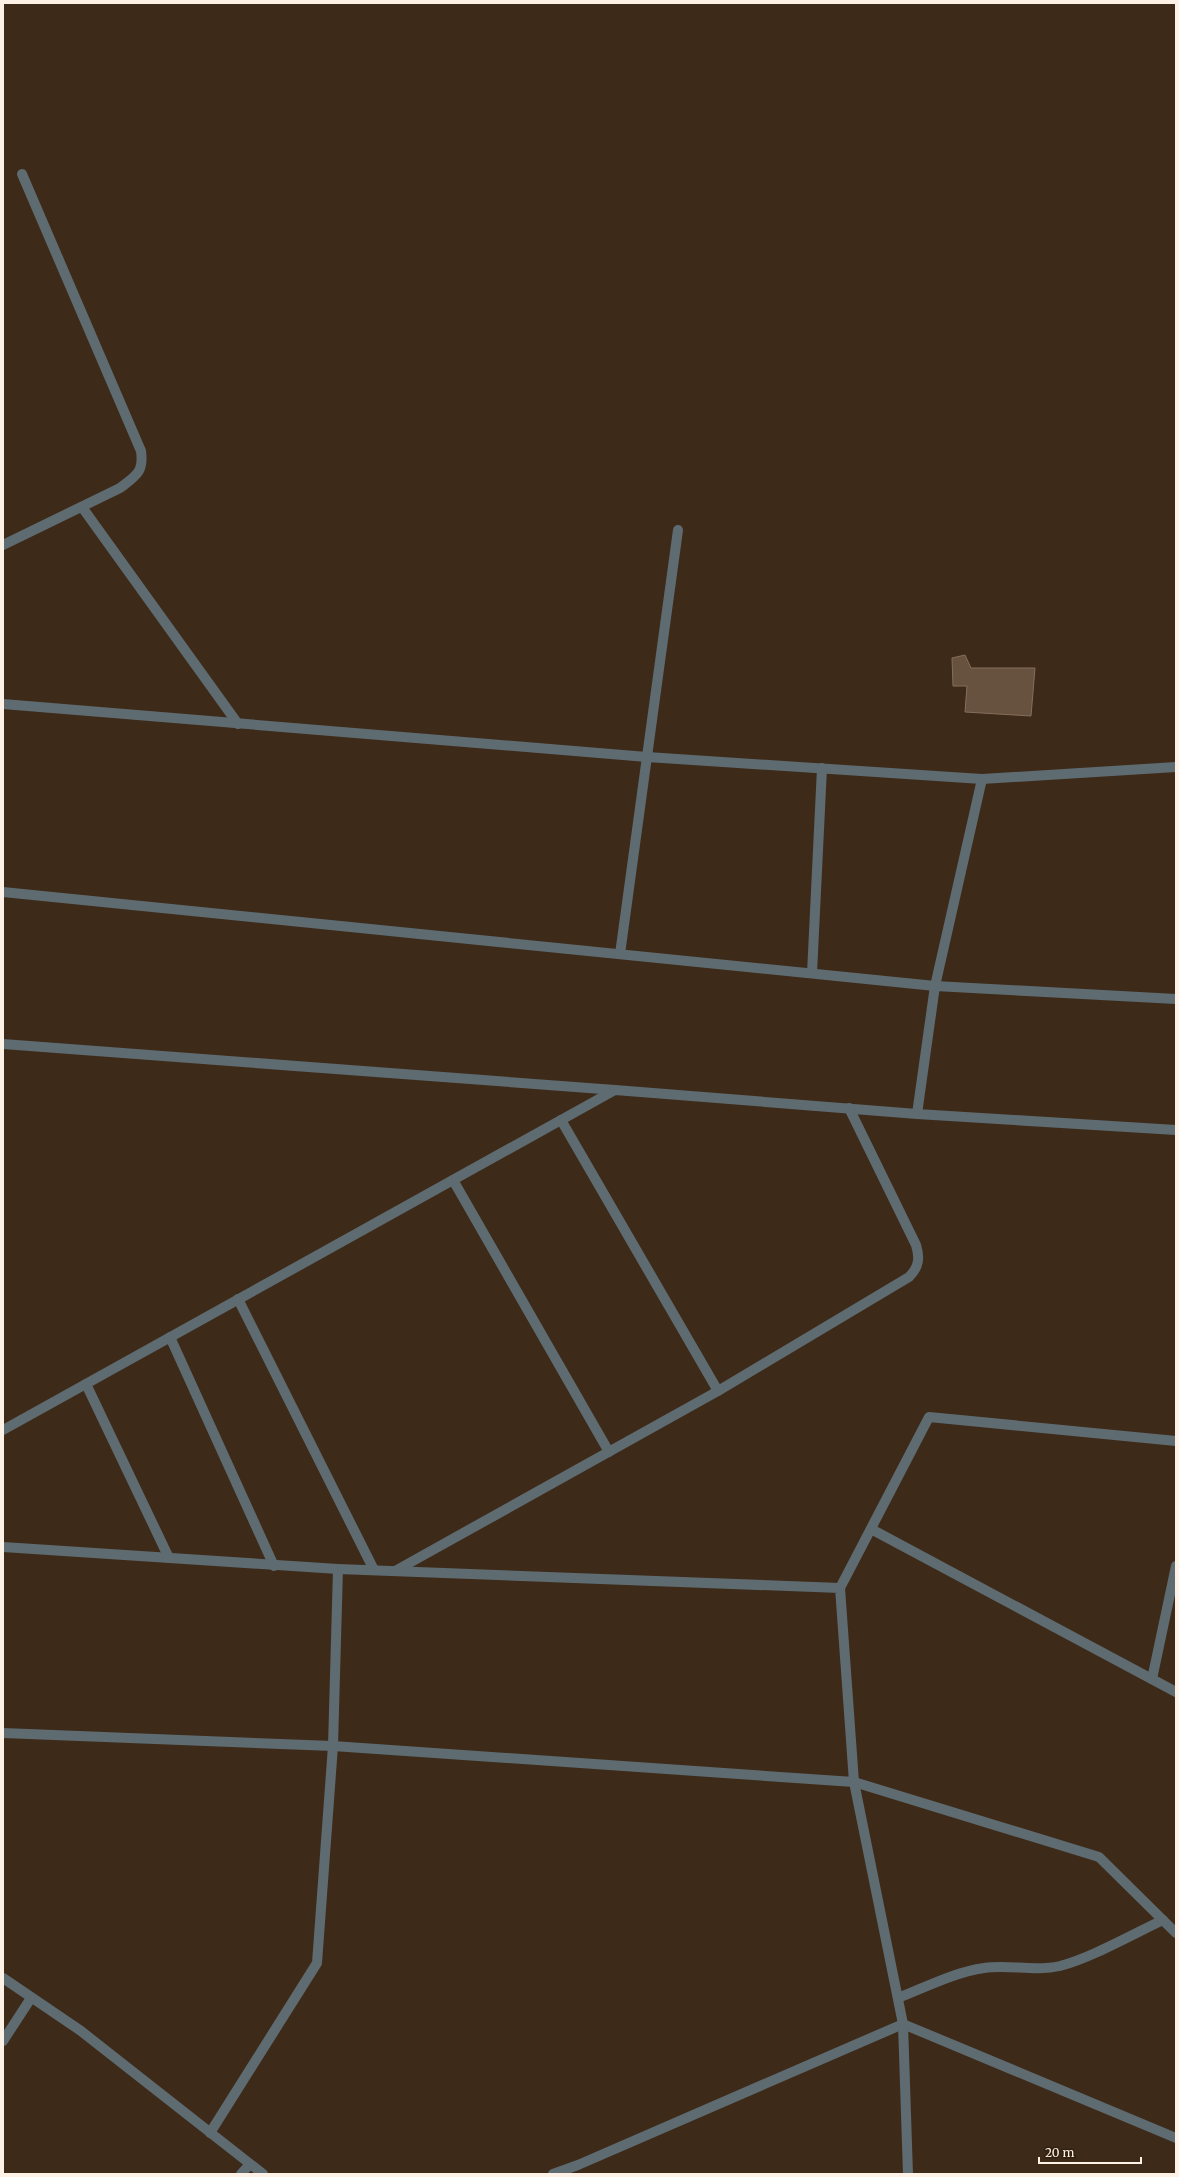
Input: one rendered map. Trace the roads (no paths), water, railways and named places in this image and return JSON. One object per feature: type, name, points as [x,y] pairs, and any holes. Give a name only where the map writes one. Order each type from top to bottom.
[{"type":"street","points":[[3,545],[120,488],[135,477],[142,464],[141,451],[22,174]]},
{"type":"street","points":[[82,507],[238,724]]},
{"type":"street","points":[[620,954],[678,530]]},
{"type":"street","points":[[3,704],[647,757],[982,779],[1176,768]]},
{"type":"street","points":[[812,973],[822,768]]},
{"type":"street","points":[[917,1114],[935,986],[982,779]]},
{"type":"street","points":[[3,892],[935,986],[1176,999]]},
{"type":"street","points":[[3,1044],[917,1114],[1176,1130]]},
{"type":"street","points":[[3,1430],[615,1090]]},
{"type":"street","points":[[395,1571],[718,1391],[909,1277],[918,1264],[919,1254],[916,1245],[849,1108]]},
{"type":"street","points":[[560,1120],[718,1391]]},
{"type":"street","points":[[453,1180],[609,1452]]},
{"type":"street","points":[[238,1299],[374,1570]]},
{"type":"street","points":[[170,1337],[274,1566]]},
{"type":"street","points":[[86,1384],[169,1558]]},
{"type":"street","points":[[908,2174],[903,2024],[854,1782],[840,1588],[929,1417],[1176,1441]]},
{"type":"street","points":[[871,1529],[1176,1692]]},
{"type":"street","points":[[3,1547],[274,1566],[840,1588]]},
{"type":"street","points":[[1152,1679],[1176,1566]]},
{"type":"street","points":[[210,2133],[317,1963],[333,1746],[338,1569]]},
{"type":"street","points":[[3,1733],[333,1746],[854,1782],[1099,1857],[1176,1933]]},
{"type":"street","points":[[898,1998],[962,1973],[983,1968],[1002,1966],[1038,1970],[1061,1965],[1163,1920]]},
{"type":"street","points":[[3,1978],[81,2031],[263,2174]]},
{"type":"street","points":[[3,2041],[31,1998]]},
{"type":"street","points":[[553,2174],[578,2165],[903,2024],[1176,2138]]},
{"type":"street","points":[[241,2174],[250,2164]]}]
